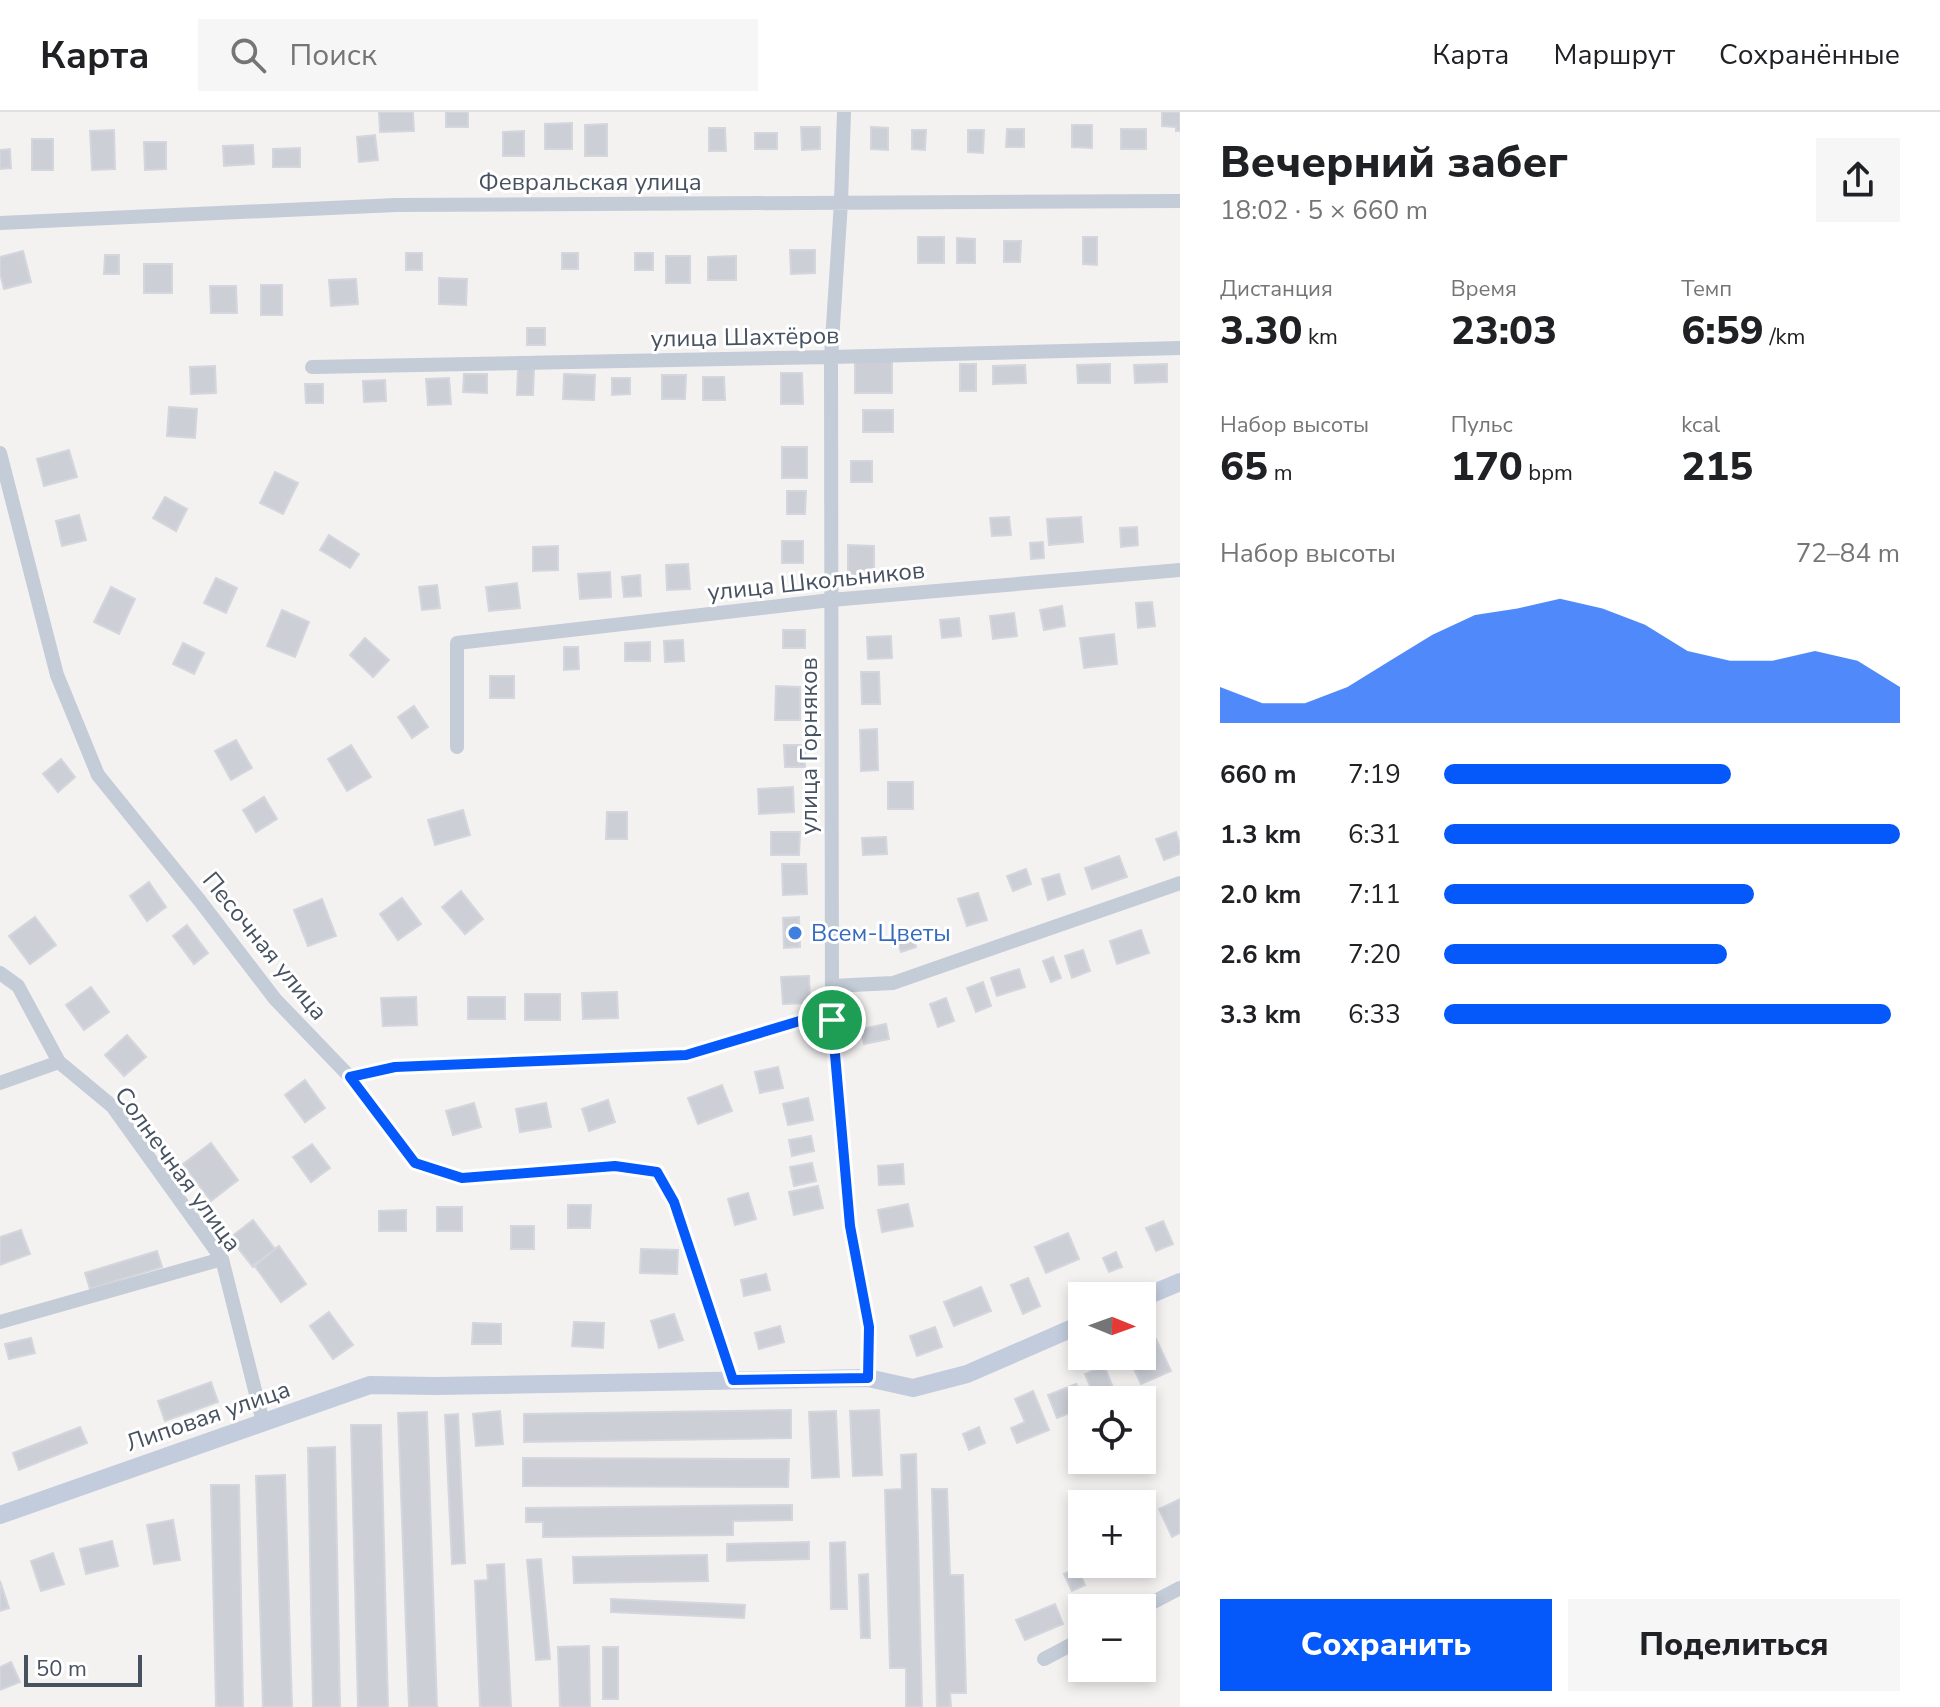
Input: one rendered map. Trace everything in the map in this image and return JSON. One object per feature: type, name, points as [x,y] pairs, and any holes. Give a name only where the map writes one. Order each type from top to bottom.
[{"type":"main road","points":[[1156,1292],[1180,1282]]},
{"type":"main road","name":"Липовая улица","points":[[0,1515],[370,1385],[868,1378],[913,1388],[967,1374],[1068,1330]]},
{"type":"street","name":"улица Горняков","points":[[844,112],[831,357],[832,1020],[850,1226],[869,1327],[868,1378]]},
{"type":"street","name":"Февральская улица","points":[[0,223],[396,205],[1180,201]]},
{"type":"street","name":"улица Шахтёров","points":[[312,367],[1180,348]]},
{"type":"street","name":"Песочная улица","points":[[0,453],[57,675],[98,775],[275,999],[350,1077],[415,1163],[462,1178],[615,1166],[657,1172],[674,1202],[733,1380]]},
{"type":"street","name":"улица Школьников","points":[[457,747],[457,643],[831,600],[1178,574]]},
{"type":"street","points":[[832,986],[893,983],[1180,883]]},
{"type":"street","name":"Солнечная улица","points":[[0,973],[18,986],[59,1062],[112,1106],[222,1259],[263,1422]]},
{"type":"street","points":[[350,1077],[395,1067],[686,1055],[803,1020],[832,1020]]},
{"type":"street","points":[[0,1083],[59,1062]]},
{"type":"street","points":[[0,1322],[222,1259]]},
{"type":"street","points":[[1156,1601],[1180,1588]]},
{"type":"street","points":[[1044,1659],[1068,1646]]},
{"type":"building","points":[[379,112],[413,112],[414,131],[380,132]]},
{"type":"building","points":[[446,112],[468,112],[468,127],[446,127]]},
{"type":"building","points":[[1162,112],[1180,112],[1180,131],[1176,131],[1176,127],[1162,126]]},
{"type":"building","points":[[572,123],[572,149],[545,149],[545,124]]},
{"type":"building","points":[[607,124],[607,156],[585,156],[585,125]]},
{"type":"building","points":[[1072,125],[1092,125],[1092,148],[1072,147]]},
{"type":"building","points":[[801,127],[820,127],[820,149],[802,150]]},
{"type":"building","points":[[871,127],[888,128],[888,150],[871,149]]},
{"type":"building","points":[[709,128],[725,128],[726,151],[709,151]]},
{"type":"building","points":[[1007,129],[1024,129],[1024,147],[1006,147]]},
{"type":"building","points":[[1121,129],[1146,129],[1146,149],[1121,149]]},
{"type":"building","points":[[114,130],[115,169],[92,170],[90,131]]},
{"type":"building","points":[[912,130],[926,130],[925,150],[912,149]]},
{"type":"building","points":[[968,130],[984,130],[983,153],[968,152]]},
{"type":"building","points":[[524,131],[524,156],[503,156],[503,132]]},
{"type":"building","points":[[755,133],[777,133],[777,149],[755,149]]},
{"type":"building","points":[[375,135],[378,160],[359,162],[357,137]]},
{"type":"building","points":[[32,139],[53,139],[53,170],[32,170]]},
{"type":"building","points":[[144,142],[166,142],[166,169],[145,170]]},
{"type":"building","points":[[253,145],[254,164],[224,166],[223,146]]},
{"type":"building","points":[[300,148],[300,167],[273,167],[273,149]]},
{"type":"building","points":[[10,149],[11,168],[0,169],[0,150]]},
{"type":"building","points":[[918,237],[944,237],[944,263],[918,263]]},
{"type":"building","points":[[1083,237],[1097,237],[1097,265],[1083,264]]},
{"type":"building","points":[[957,238],[975,239],[975,263],[957,263]]},
{"type":"building","points":[[1004,241],[1021,241],[1020,262],[1004,262]]},
{"type":"building","points":[[790,250],[815,250],[815,273],[791,274]]},
{"type":"building","points":[[23,251],[31,282],[4,289],[0,257]]},
{"type":"building","points":[[406,253],[422,253],[422,270],[406,270]]},
{"type":"building","points":[[562,253],[578,253],[578,269],[562,269]]},
{"type":"building","points":[[635,253],[653,253],[653,270],[635,270]]},
{"type":"building","points":[[105,255],[119,255],[119,274],[104,274]]},
{"type":"building","points":[[666,256],[690,256],[690,283],[666,283]]},
{"type":"building","points":[[736,256],[736,280],[708,280],[708,257]]},
{"type":"building","points":[[144,264],[172,264],[172,293],[144,293]]},
{"type":"building","points":[[439,278],[467,279],[466,305],[439,304]]},
{"type":"building","points":[[356,279],[358,304],[331,306],[329,280]]},
{"type":"building","points":[[261,285],[282,285],[282,315],[261,315]]},
{"type":"building","points":[[210,286],[236,286],[237,313],[211,313]]},
{"type":"building","points":[[527,328],[545,328],[545,345],[527,345]]},
{"type":"building","points":[[855,361],[892,361],[892,393],[855,393]]},
{"type":"building","points":[[960,364],[976,364],[976,391],[960,391]]},
{"type":"building","points":[[1110,364],[1110,383],[1078,383],[1077,365]]},
{"type":"building","points":[[1167,364],[1167,382],[1135,383],[1134,365]]},
{"type":"building","points":[[1025,365],[1026,383],[993,384],[993,366]]},
{"type":"building","points":[[215,366],[216,393],[191,394],[190,367]]},
{"type":"building","points":[[518,369],[534,369],[533,395],[517,395]]},
{"type":"building","points":[[781,373],[802,373],[803,404],[781,404]]},
{"type":"building","points":[[464,374],[487,374],[487,393],[463,392]]},
{"type":"building","points":[[564,374],[595,375],[594,400],[563,399]]},
{"type":"building","points":[[662,375],[686,375],[685,399],[662,399]]},
{"type":"building","points":[[703,377],[724,377],[725,400],[703,400]]},
{"type":"building","points":[[449,378],[451,404],[428,405],[426,379]]},
{"type":"building","points":[[612,378],[630,378],[630,394],[612,395]]},
{"type":"building","points":[[385,380],[386,401],[364,402],[363,381]]},
{"type":"building","points":[[305,384],[323,384],[323,403],[306,403]]},
{"type":"building","points":[[169,407],[197,409],[195,438],[167,436]]},
{"type":"building","points":[[863,410],[893,410],[893,432],[863,432]]},
{"type":"building","points":[[782,447],[807,447],[807,478],[782,478]]},
{"type":"building","points":[[69,450],[77,477],[44,486],[37,459]]},
{"type":"building","points":[[851,461],[872,461],[872,482],[851,482]]},
{"type":"building","points":[[275,472],[298,483],[283,514],[260,503]]},
{"type":"building","points":[[787,491],[806,491],[805,514],[787,514]]},
{"type":"building","points":[[165,497],[187,509],[176,531],[153,518]]},
{"type":"building","points":[[79,515],[86,540],[62,546],[56,521]]},
{"type":"building","points":[[1009,517],[1011,535],[992,536],[990,518]]},
{"type":"building","points":[[1081,517],[1083,542],[1049,545],[1047,519]]},
{"type":"building","points":[[1137,527],[1138,545],[1121,547],[1120,528]]},
{"type":"building","points":[[329,535],[359,554],[350,568],[320,550]]},
{"type":"building","points":[[782,541],[803,541],[803,563],[782,563]]},
{"type":"building","points":[[1043,542],[1044,558],[1031,559],[1030,543]]},
{"type":"building","points":[[848,545],[874,546],[874,576],[848,576]]},
{"type":"building","points":[[558,546],[558,570],[533,571],[533,547]]},
{"type":"building","points":[[688,564],[690,589],[667,590],[666,565]]},
{"type":"building","points":[[610,572],[611,597],[580,599],[578,574]]},
{"type":"building","points":[[640,575],[641,596],[624,597],[622,577]]},
{"type":"building","points":[[216,578],[237,588],[226,613],[204,603]]},
{"type":"building","points":[[517,583],[520,608],[489,611],[486,587]]},
{"type":"building","points":[[437,585],[440,608],[422,610],[419,587]]},
{"type":"building","points":[[111,587],[135,599],[119,634],[94,622]]},
{"type":"building","points":[[1152,602],[1155,626],[1138,628],[1136,603]]},
{"type":"building","points":[[1062,606],[1065,626],[1044,630],[1040,610]]},
{"type":"building","points":[[282,610],[309,622],[295,657],[267,646]]},
{"type":"building","points":[[1014,613],[1017,636],[993,639],[990,616]]},
{"type":"building","points":[[959,618],[961,636],[942,638],[940,620]]},
{"type":"building","points":[[783,630],[805,630],[805,648],[783,648]]},
{"type":"building","points":[[1114,634],[1117,664],[1084,668],[1080,638]]},
{"type":"building","points":[[891,636],[892,658],[868,659],[867,637]]},
{"type":"building","points":[[365,638],[389,660],[373,677],[350,655]]},
{"type":"building","points":[[683,640],[684,661],[665,662],[664,641]]},
{"type":"building","points":[[650,642],[650,661],[625,661],[625,643]]},
{"type":"building","points":[[183,643],[204,653],[194,674],[173,664]]},
{"type":"building","points":[[564,647],[578,647],[579,669],[564,670]]},
{"type":"building","points":[[861,672],[879,672],[880,704],[862,704]]},
{"type":"building","points":[[490,676],[514,676],[514,698],[490,698]]},
{"type":"building","points":[[776,686],[800,687],[800,720],[775,720]]},
{"type":"building","points":[[414,706],[428,727],[412,738],[398,717]]},
{"type":"building","points":[[877,729],[878,770],[861,771],[860,730]]},
{"type":"building","points":[[236,740],[252,768],[231,780],[215,751]]},
{"type":"building","points":[[351,745],[371,777],[347,791],[328,759]]},
{"type":"building","points":[[784,745],[805,745],[805,767],[785,767]]},
{"type":"building","points":[[61,759],[75,777],[58,792],[43,774]]},
{"type":"building","points":[[888,782],[913,782],[913,809],[888,809]]},
{"type":"building","points":[[793,787],[794,812],[759,814],[758,789]]},
{"type":"building","points":[[264,797],[277,819],[256,832],[243,810]]},
{"type":"building","points":[[463,810],[470,835],[435,845],[428,820]]},
{"type":"building","points":[[607,812],[627,812],[627,839],[606,839]]},
{"type":"building","points":[[771,832],[800,832],[799,855],[771,855]]},
{"type":"building","points":[[1176,832],[1180,854],[1164,860],[1156,839]]},
{"type":"building","points":[[886,837],[887,854],[863,855],[862,838]]},
{"type":"building","points":[[1119,856],[1127,877],[1092,889],[1085,868]]},
{"type":"building","points":[[782,864],[806,864],[807,894],[783,895]]},
{"type":"building","points":[[1026,869],[1031,884],[1013,891],[1007,876]]},
{"type":"building","points":[[1059,874],[1065,894],[1048,900],[1042,879]]},
{"type":"building","points":[[149,882],[166,907],[147,921],[130,896]]},
{"type":"building","points":[[461,891],[483,919],[465,934],[442,907]]},
{"type":"building","points":[[978,893],[987,920],[967,926],[958,899]]},
{"type":"building","points":[[402,898],[421,924],[398,940],[380,914]]},
{"type":"building","points":[[322,899],[336,936],[308,946],[294,910]]},
{"type":"building","points":[[35,917],[56,945],[30,964],[9,936]]},
{"type":"building","points":[[799,917],[800,947],[784,948],[783,918]]},
{"type":"building","points":[[187,925],[208,953],[194,964],[173,936]]},
{"type":"building","points":[[910,929],[916,947],[901,952],[895,934]]},
{"type":"building","points":[[1141,930],[1149,953],[1117,964],[1110,941]]},
{"type":"building","points":[[1083,950],[1090,971],[1072,978],[1065,956]]},
{"type":"building","points":[[1053,957],[1061,978],[1051,982],[1043,961]]},
{"type":"building","points":[[1019,969],[1025,987],[997,996],[991,978]]},
{"type":"building","points":[[809,976],[810,1003],[783,1004],[781,977]]},
{"type":"building","points":[[983,982],[991,1006],[976,1012],[967,988]]},
{"type":"building","points":[[91,987],[109,1012],[84,1030],[66,1005]]},
{"type":"building","points":[[617,992],[618,1018],[583,1019],[582,993]]},
{"type":"building","points":[[525,994],[560,994],[560,1020],[525,1020]]},
{"type":"building","points":[[416,997],[417,1025],[383,1026],[381,998]]},
{"type":"building","points":[[468,997],[505,997],[505,1019],[468,1019]]},
{"type":"building","points":[[946,998],[954,1021],[938,1027],[930,1004]]},
{"type":"building","points":[[886,1024],[889,1039],[864,1044],[861,1029]]},
{"type":"building","points":[[127,1035],[146,1057],[124,1076],[105,1055]]},
{"type":"building","points":[[778,1067],[783,1088],[760,1093],[755,1072]]},
{"type":"building","points":[[305,1080],[325,1108],[305,1122],[285,1095]]},
{"type":"building","points":[[722,1085],[732,1111],[698,1124],[688,1098]]},
{"type":"building","points":[[808,1098],[813,1120],[788,1125],[783,1104]]},
{"type":"building","points":[[608,1100],[615,1122],[589,1131],[582,1109]]},
{"type":"building","points":[[474,1103],[481,1127],[453,1135],[446,1111]]},
{"type":"building","points":[[546,1103],[551,1127],[520,1132],[516,1109]]},
{"type":"building","points":[[811,1136],[814,1151],[792,1156],[789,1140]]},
{"type":"building","points":[[211,1143],[238,1180],[211,1201],[183,1164]]},
{"type":"building","points":[[312,1144],[330,1168],[311,1182],[293,1157]]},
{"type":"building","points":[[812,1163],[816,1181],[794,1186],[790,1167]]},
{"type":"building","points":[[903,1164],[904,1184],[879,1185],[878,1166]]},
{"type":"building","points":[[818,1186],[823,1208],[794,1215],[789,1192]]},
{"type":"building","points":[[748,1193],[756,1219],[735,1225],[728,1199]]},
{"type":"building","points":[[908,1204],[913,1226],[882,1232],[878,1210]]},
{"type":"building","points":[[568,1205],[591,1205],[590,1228],[568,1228]]},
{"type":"building","points":[[437,1207],[462,1207],[462,1231],[437,1231]]},
{"type":"building","points":[[406,1210],[406,1231],[379,1231],[379,1211]]},
{"type":"building","points":[[253,1220],[275,1249],[253,1267],[230,1238]]},
{"type":"building","points":[[1163,1221],[1173,1244],[1156,1251],[1146,1228]]},
{"type":"building","points":[[511,1226],[534,1226],[534,1249],[511,1249]]},
{"type":"building","points":[[21,1230],[30,1254],[0,1265],[0,1237]]},
{"type":"building","points":[[1068,1233],[1079,1259],[1046,1273],[1035,1247]]},
{"type":"building","points":[[279,1246],[306,1284],[281,1302],[254,1265]]},
{"type":"building","points":[[641,1249],[678,1250],[677,1274],[640,1273]]},
{"type":"building","points":[[157,1251],[162,1267],[90,1289],[85,1273]]},
{"type":"building","points":[[1116,1252],[1122,1267],[1109,1272],[1103,1258]]},
{"type":"building","points":[[766,1274],[770,1290],[744,1296],[741,1280]]},
{"type":"building","points":[[1028,1278],[1040,1306],[1023,1314],[1011,1285]]},
{"type":"building","points":[[981,1287],[991,1311],[954,1326],[944,1302]]},
{"type":"building","points":[[329,1312],[353,1345],[333,1359],[310,1326]]},
{"type":"building","points":[[674,1314],[683,1340],[659,1348],[651,1321]]},
{"type":"building","points":[[574,1322],[604,1323],[603,1348],[572,1346]]},
{"type":"building","points":[[473,1323],[501,1324],[501,1344],[472,1344]]},
{"type":"building","points":[[780,1326],[784,1342],[759,1349],[755,1333]]},
{"type":"building","points":[[935,1327],[942,1347],[917,1356],[910,1336]]},
{"type":"building","points":[[31,1338],[35,1353],[9,1359],[5,1344]]},
{"type":"building","points":[[1156,1339],[1171,1371],[1141,1384],[1134,1370],[1156,1370]]},
{"type":"building","points":[[1106,1370],[1112,1386],[1090,1386],[1085,1374]]},
{"type":"building","points":[[211,1382],[218,1402],[165,1421],[158,1401]]},
{"type":"building","points":[[1068,1387],[1068,1414],[1057,1418],[1048,1395]]},
{"type":"building","points":[[1033,1391],[1049,1430],[1017,1443],[1011,1428],[1025,1422],[1015,1399]]},
{"type":"building","points":[[791,1410],[791,1438],[524,1442],[524,1414]]},
{"type":"building","points":[[879,1410],[882,1475],[853,1476],[850,1411]]},
{"type":"building","points":[[500,1411],[503,1444],[476,1446],[473,1414]]},
{"type":"building","points":[[836,1411],[839,1477],[812,1478],[809,1412]]},
{"type":"building","points":[[427,1412],[437,1707],[409,1707],[398,1413]]},
{"type":"building","points":[[458,1414],[465,1563],[452,1564],[445,1415]]},
{"type":"building","points":[[351,1425],[381,1425],[388,1707],[358,1707]]},
{"type":"building","points":[[80,1427],[87,1443],[19,1470],[13,1453]]},
{"type":"building","points":[[979,1427],[985,1443],[969,1450],[963,1434]]},
{"type":"building","points":[[335,1447],[340,1707],[313,1707],[308,1448]]},
{"type":"building","points":[[916,1454],[922,1707],[906,1707],[906,1668],[890,1668],[885,1490],[902,1489],[901,1455]]},
{"type":"building","points":[[523,1458],[789,1459],[788,1487],[523,1486]]},
{"type":"building","points":[[285,1475],[292,1707],[263,1707],[256,1476]]},
{"type":"building","points":[[211,1485],[239,1485],[243,1707],[216,1707]]},
{"type":"building","points":[[932,1489],[947,1489],[950,1575],[963,1575],[966,1693],[950,1693],[951,1707],[937,1707]]},
{"type":"building","points":[[1180,1499],[1180,1533],[1172,1537],[1159,1509]]},
{"type":"building","points":[[792,1505],[792,1520],[733,1521],[733,1535],[543,1537],[543,1522],[526,1522],[526,1508]]},
{"type":"building","points":[[173,1520],[180,1560],[154,1564],[147,1525]]},
{"type":"building","points":[[112,1541],[118,1566],[86,1574],[80,1549]]},
{"type":"building","points":[[809,1542],[809,1559],[727,1561],[727,1544]]},
{"type":"building","points":[[845,1542],[847,1609],[831,1609],[830,1543]]},
{"type":"building","points":[[53,1553],[64,1584],[41,1591],[31,1561]]},
{"type":"building","points":[[707,1555],[708,1581],[574,1583],[573,1557]]},
{"type":"building","points":[[541,1559],[550,1659],[536,1660],[527,1560]]},
{"type":"building","points":[[504,1564],[511,1707],[480,1707],[475,1581],[488,1580],[487,1565]]},
{"type":"building","points":[[1068,1572],[1068,1578],[1082,1578],[1085,1585],[1072,1591],[1064,1574]]},
{"type":"building","points":[[868,1574],[870,1638],[861,1638],[859,1575]]},
{"type":"building","points":[[0,1581],[9,1608],[0,1611]]},
{"type":"building","points":[[611,1599],[745,1605],[744,1618],[611,1612]]},
{"type":"building","points":[[1055,1604],[1063,1624],[1025,1640],[1016,1620]]},
{"type":"building","points":[[589,1646],[590,1707],[560,1707],[558,1647]]},
{"type":"building","points":[[603,1647],[618,1647],[618,1699],[603,1699]]},
{"type":"building","points":[[11,1662],[20,1682],[0,1690],[0,1667]]},
{"type":"place","name":"Всем-Цветы","points":[[795,933]]},
{"type":"route","points":[[803,1020],[832,1020],[850,1226],[869,1327],[868,1378],[733,1380],[674,1202],[657,1172],[615,1166],[462,1178],[415,1163],[350,1077],[395,1067],[686,1055],[803,1020]]}]
